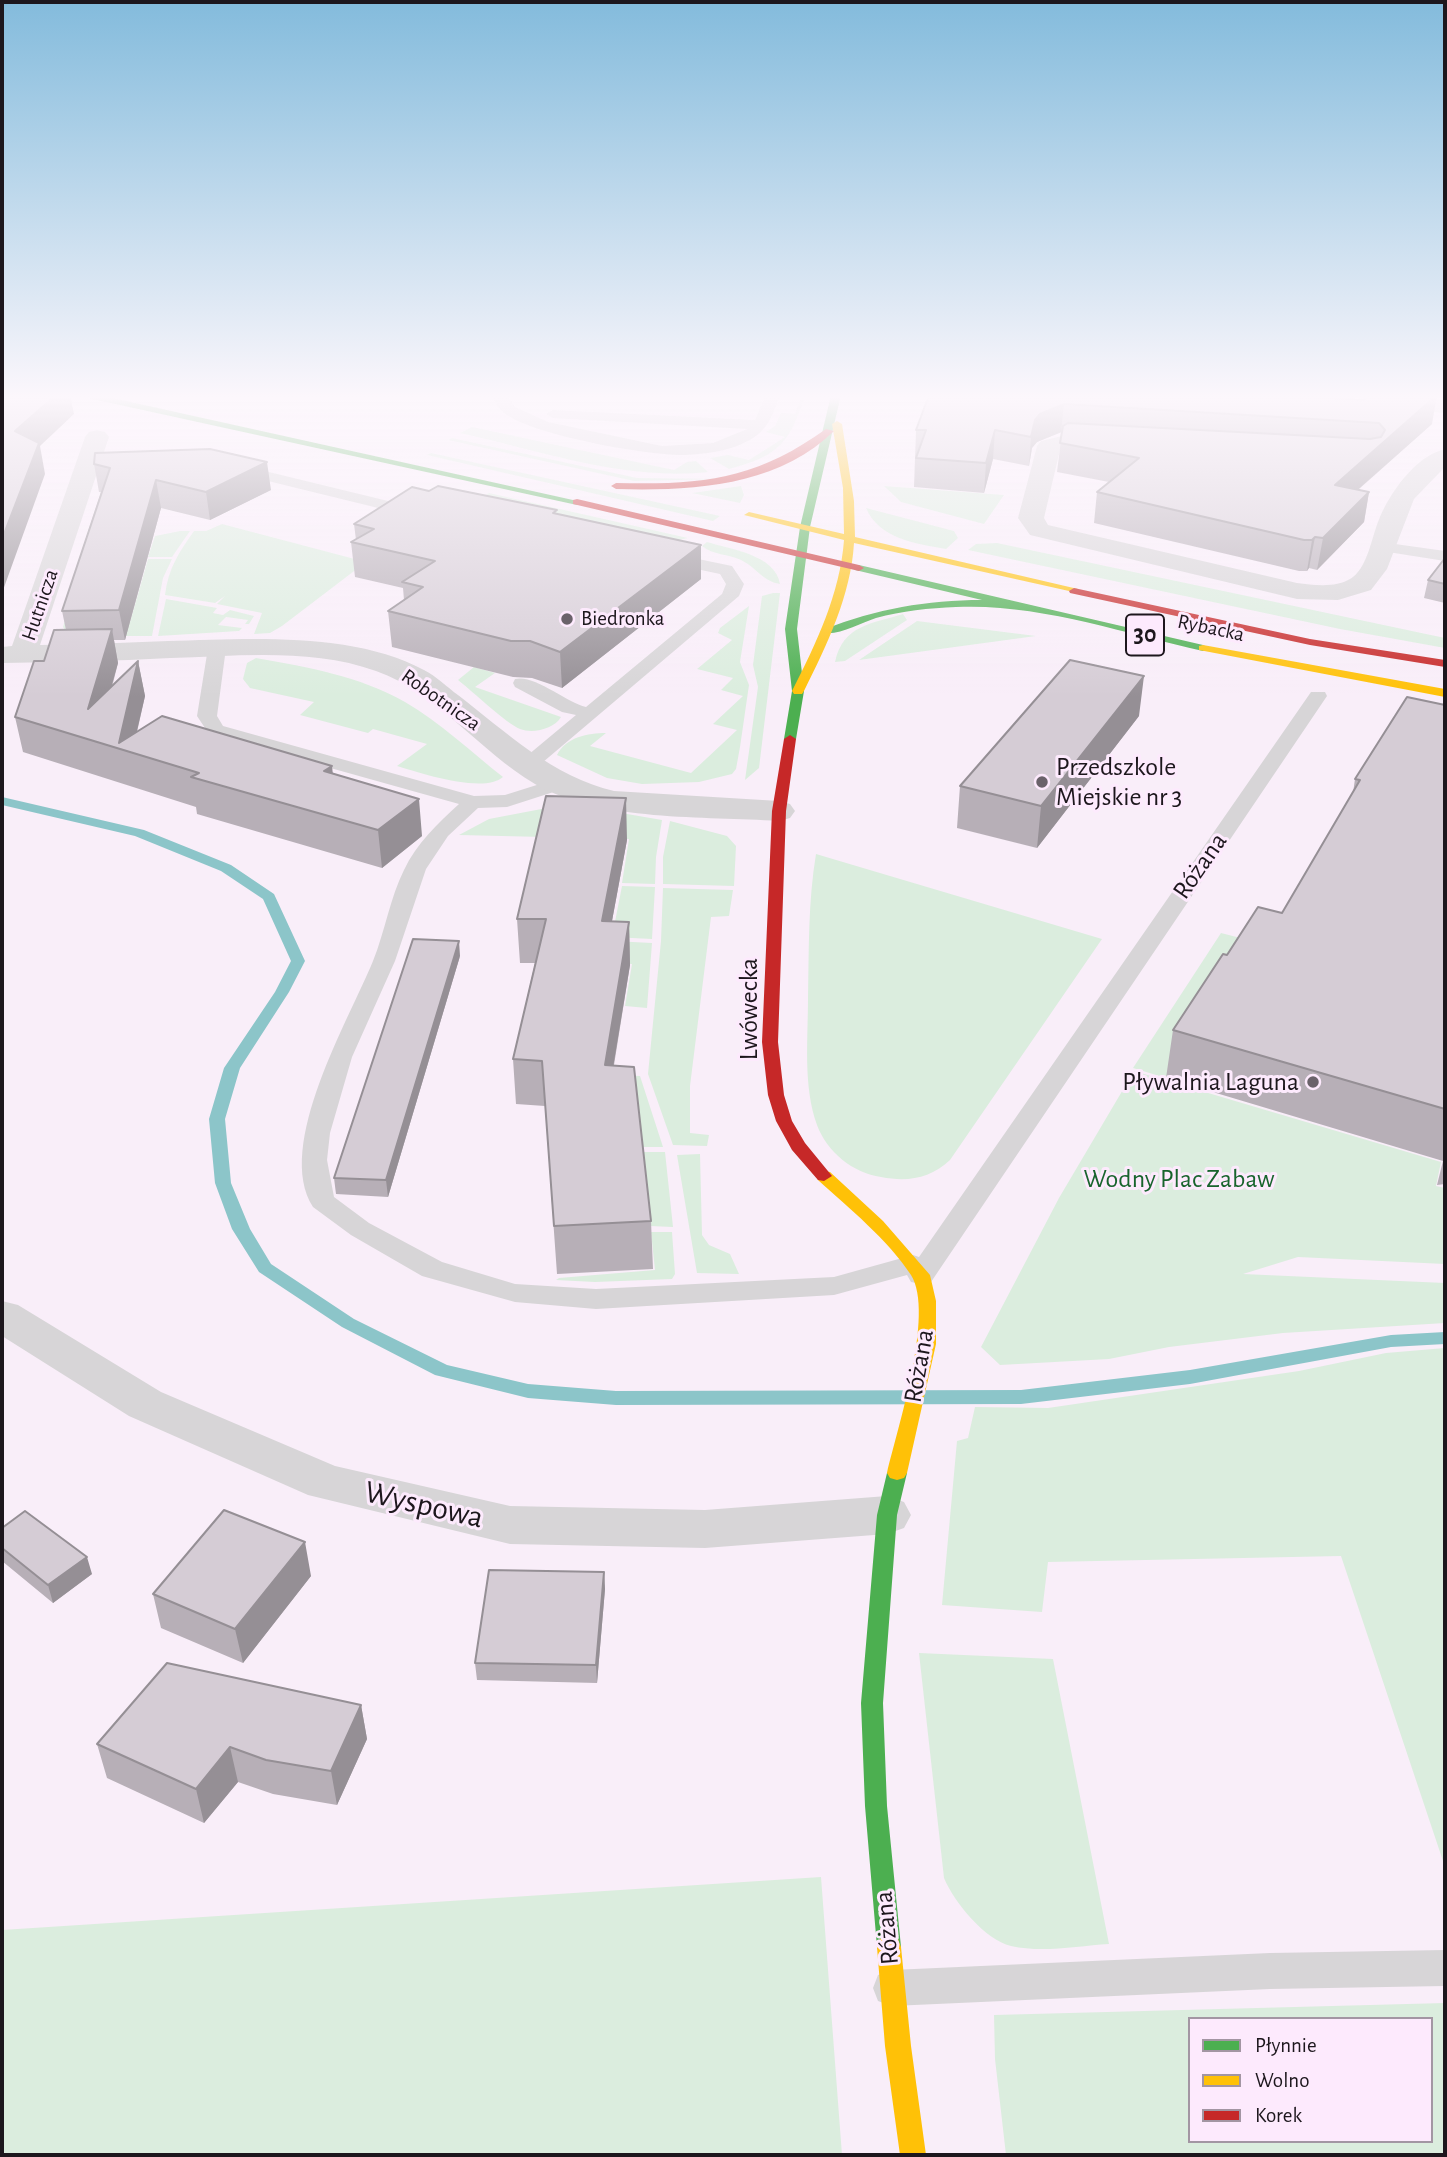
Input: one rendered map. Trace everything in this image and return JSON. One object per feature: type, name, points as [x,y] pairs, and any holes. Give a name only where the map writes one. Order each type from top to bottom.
[{"type":"street","name":"Hutnicza","points":[[13,655],[85,496]]},
{"type":"street","name":"30","points":[[548,496],[848,566]]},
{"type":"street","points":[[660,496],[683,501]]},
{"type":"street","name":"Lwówecka","points":[[813,496],[800,554],[791,629],[799,691],[779,811],[770,1042],[776,1095],[784,1121],[797,1146],[821,1174],[877,1225],[917,1269]]},
{"type":"street","name":"Lwówecka","points":[[799,691],[829,631],[848,566],[851,538],[848,496]]},
{"type":"street","points":[[1037,496],[1031,518],[1035,527],[1060,537],[1291,591],[1332,592],[1358,586],[1368,577],[1405,496]]},
{"type":"street","name":"30","points":[[737,513],[851,538]]},
{"type":"street","name":"Rybacka","points":[[851,538],[1154,610],[1310,642],[1445,664]]},
{"type":"street","name":"Rybacka","points":[[848,566],[1272,663],[1445,693]]},
{"type":"street","points":[[829,631],[859,617],[907,606],[953,602],[1013,604]]},
{"type":"street","name":"Robotnicza","points":[[13,655],[217,648],[313,650],[347,654],[391,665],[414,676],[529,764],[559,784],[588,795],[614,801],[779,811]]},
{"type":"street","name":"Różana","points":[[913,2155],[892,1987],[876,1806],[872,1703],[887,1515],[927,1344],[927,1301],[917,1269]]},
{"type":"street","name":"Wyspowa","points":[[2,1316],[145,1404],[325,1482],[510,1525],[705,1528],[887,1515]]},
{"type":"lane","points":[[343,496],[432,517]]},
{"type":"lane","points":[[1381,547],[1445,556]]},
{"type":"lane","points":[[529,764],[730,596],[734,584],[726,570],[658,555]]},
{"type":"lane","points":[[217,648],[206,716],[216,730],[473,802],[507,801],[559,784]]},
{"type":"lane","points":[[522,683],[569,708],[589,713]]},
{"type":"lane","name":"Różana","points":[[917,1269],[997,1160],[1318,696]]},
{"type":"lane","points":[[473,802],[441,832],[424,852],[415,869],[384,961],[340,1057],[317,1133],[314,1160],[322,1200],[360,1229],[432,1269],[515,1293],[596,1299],[834,1286],[917,1269]]},
{"type":"lane","points":[[892,1987],[1269,1971],[1445,1968]]},
{"type":"green space","points":[[501,496],[688,538],[670,542],[481,498]]},
{"type":"green space","points":[[603,496],[627,496],[720,516],[713,521]]},
{"type":"green space","points":[[705,496],[744,496],[740,503]]},
{"type":"green space","points":[[894,496],[1004,496],[984,524],[901,502]]},
{"type":"green space","points":[[866,508],[954,531],[958,538],[946,549],[911,542],[880,527]]},
{"type":"green space","points":[[222,524],[366,562],[282,626],[270,633],[254,634],[262,613],[217,604],[225,596],[215,603],[165,595],[175,561],[194,531],[206,531]]},
{"type":"green space","points":[[190,531],[172,557],[148,557],[155,536]]},
{"type":"green space","points":[[90,532],[130,622],[148,559],[172,559],[163,578],[152,636],[67,633],[63,627]]},
{"type":"green space","points":[[707,542],[761,560],[777,574],[780,584],[768,580],[741,560],[702,546]]},
{"type":"green space","points":[[997,543],[1445,638],[1445,648],[1340,629],[968,550],[976,544]]},
{"type":"green space","points":[[780,593],[759,768],[745,780],[758,687],[753,665],[762,596]]},
{"type":"green space","points":[[166,599],[217,608],[213,613],[223,615],[230,610],[254,616],[249,624],[245,624],[248,620],[226,617],[218,625],[242,628],[239,631],[158,636]]},
{"type":"green space","points":[[749,606],[740,662],[749,685],[736,769],[732,774],[699,782],[642,784],[607,778],[557,755],[566,744],[578,737],[606,733],[590,746],[691,773],[737,730],[713,724],[743,696],[721,690],[733,678],[697,669],[732,640],[718,633],[720,628]]},
{"type":"green space","points":[[903,614],[907,620],[845,661],[835,662],[844,640],[852,633],[870,624]]},
{"type":"green space","points":[[917,621],[1036,636],[859,660]]},
{"type":"green space","points":[[256,658],[333,674],[388,693],[431,719],[503,777],[494,782],[467,783],[397,766],[427,744],[373,729],[368,733],[300,715],[314,702],[250,688],[243,679],[247,663]]},
{"type":"green space","points":[[474,667],[495,673],[475,687],[561,717],[553,725],[537,731],[514,726],[458,680]]},
{"type":"green space","points":[[552,807],[598,809],[662,820],[655,884],[622,883],[629,839],[459,835],[489,819]]},
{"type":"green space","points":[[670,821],[727,836],[736,846],[734,886],[663,884],[663,857]]},
{"type":"green space","points":[[816,854],[1102,939],[950,1160],[926,1175],[900,1179],[861,1171],[834,1152],[817,1125],[810,1095],[807,1046],[809,926]]},
{"type":"green space","points":[[622,886],[655,887],[652,939],[612,937]]},
{"type":"green space","points":[[663,888],[733,890],[729,916],[711,917],[690,1086],[690,1133],[709,1135],[707,1146],[673,1145],[648,1074],[661,941]]},
{"type":"green space","points":[[1221,933],[1256,942],[1166,1078],[1133,1068]]},
{"type":"green space","points":[[613,941],[652,943],[647,1008],[625,1006],[632,964],[608,963]]},
{"type":"green space","name":"Wodny Plac Zabaw","points":[[1134,1071],[1441,1162],[1436,1186],[1445,1188],[1445,1264],[1298,1257],[1243,1274],[1445,1283],[1445,1323],[1283,1333],[1169,1347],[1109,1359],[1000,1365],[981,1347],[1059,1198]]},
{"type":"green space","points":[[615,1075],[640,1076],[663,1147],[641,1147]]},
{"type":"green space","points":[[642,1152],[665,1152],[673,1227],[650,1226]]},
{"type":"green space","points":[[700,1154],[702,1235],[709,1245],[730,1254],[739,1274],[697,1273],[677,1155]]},
{"type":"green space","points":[[651,1232],[672,1232],[675,1274],[672,1279],[595,1282],[556,1280],[655,1270]]},
{"type":"green space","points":[[1445,1348],[1445,1867],[1341,1556],[1048,1562],[1042,1612],[942,1605],[957,1441],[968,1438],[975,1407],[1048,1408],[1299,1371],[1386,1353]]},
{"type":"green space","points":[[919,1653],[1053,1659],[1109,1944],[1047,1949],[1011,1946],[981,1928],[955,1898],[944,1878]]},
{"type":"green space","points":[[821,1877],[842,2155],[2,2155],[2,1930]]},
{"type":"green space","points":[[1445,2003],[1445,2155],[1006,2155],[995,2059],[994,2015]]},
{"type":"building","points":[[2,496],[19,496],[2,539]]},
{"type":"building","points":[[101,496],[152,496],[119,610],[62,611]]},
{"type":"building","points":[[398,496],[486,496],[701,545],[560,652],[530,641],[511,641],[388,611],[423,587],[402,582],[435,561],[351,542],[374,529],[354,524]]},
{"type":"building","points":[[1113,496],[1365,496],[1323,538],[1304,540]]},
{"type":"building","points":[[1445,558],[1445,584],[1428,580]]},
{"type":"building","points":[[112,629],[88,709],[138,661],[119,743],[162,716],[332,766],[324,771],[419,799],[378,830],[191,777],[199,773],[15,717],[34,661],[44,661],[54,630]]},
{"type":"building","points":[[1070,660],[1144,676],[1041,806],[960,786]]},
{"type":"building","points":[[1407,697],[1445,705],[1445,1109],[1173,1030],[1258,907],[1282,913],[1360,780],[1355,779]]},
{"type":"building","points":[[546,796],[626,798],[602,921],[629,922],[605,1065],[634,1067],[651,1221],[554,1226],[542,1061],[513,1059],[546,919],[517,919]]},
{"type":"building","points":[[413,939],[459,941],[386,1180],[334,1178]]},
{"type":"building","points":[[224,1510],[305,1542],[235,1629],[153,1594]]},
{"type":"building","points":[[25,1511],[87,1557],[48,1585],[2,1548],[2,1528]]},
{"type":"building","points":[[489,1570],[604,1572],[596,1665],[475,1663]]},
{"type":"building","points":[[167,1663],[361,1705],[331,1771],[266,1760],[230,1747],[196,1789],[97,1744]]},
{"type":"waterway","points":[[2,801],[139,833],[226,868],[269,897],[298,961],[282,992],[232,1068],[217,1119],[223,1183],[241,1229],[265,1268],[348,1323],[442,1370],[528,1391],[616,1398],[1021,1397],[1190,1377],[1391,1341],[1445,1338]]},
{"type":"traffic: fast","points":[[548,496],[577,502]]},
{"type":"traffic: fast","points":[[790,739],[798,691],[791,629],[805,527],[812,496]]},
{"type":"traffic: fast","points":[[859,568],[1203,648]]},
{"type":"traffic: fast","points":[[829,631],[896,610],[942,604],[1013,604]]},
{"type":"traffic: fast","points":[[889,1947],[876,1806],[872,1703],[887,1515],[897,1473]]},
{"type":"traffic: slow","points":[[798,691],[817,652],[840,591],[849,549],[848,496]]},
{"type":"traffic: slow","points":[[749,515],[1074,591]]},
{"type":"traffic: slow","points":[[1203,648],[1445,693]]},
{"type":"traffic: slow","points":[[824,1176],[877,1225],[921,1275],[927,1301],[927,1344],[897,1473]]},
{"type":"traffic: slow","points":[[889,1947],[898,2046],[913,2155]]},
{"type":"traffic: jam","points":[[577,502],[859,568]]},
{"type":"traffic: jam","points":[[1074,591],[1310,642],[1445,664]]},
{"type":"traffic: jam","points":[[790,739],[779,811],[770,1042],[776,1095],[784,1121],[798,1146],[824,1176]]},
{"type":"place","name":"Biedronka","points":[[567,619]]},
{"type":"place","name":"Przedszkole Miejskie nr 3","points":[[1042,782]]},
{"type":"place","name":"Pływalnia Laguna","points":[[1313,1082]]}]
